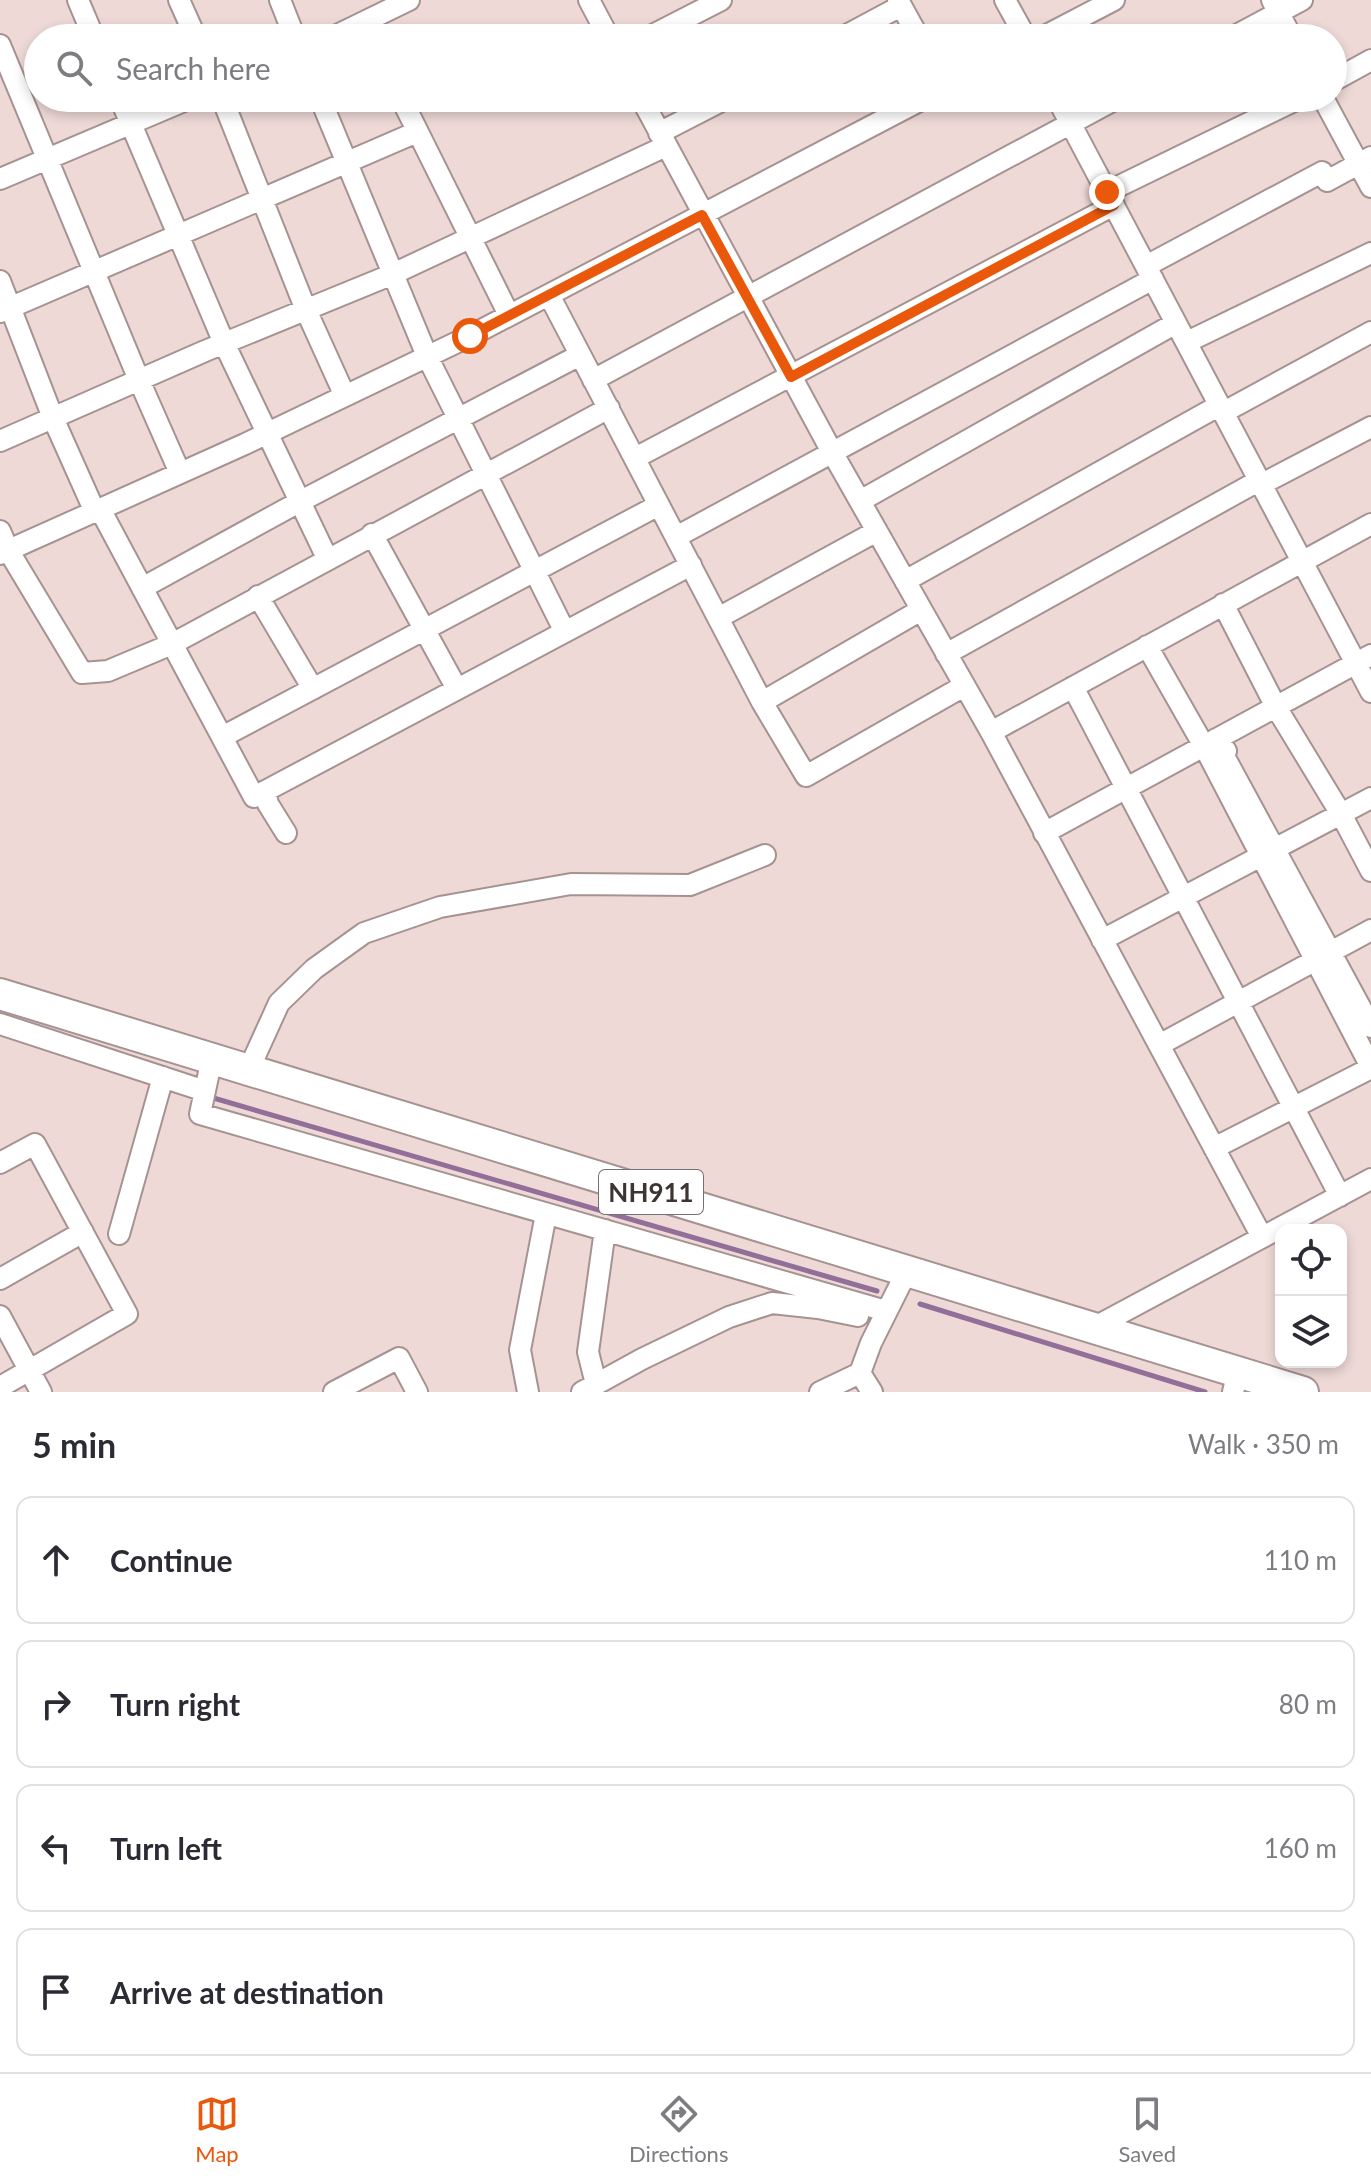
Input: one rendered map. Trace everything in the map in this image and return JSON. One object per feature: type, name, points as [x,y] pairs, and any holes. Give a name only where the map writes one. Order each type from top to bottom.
[{"type":"highway","name":"NH911","points":[[0,994],[1093,1328],[1236,1382],[1303,1392]]},
{"type":"street","points":[[78,0],[88,24]]},
{"type":"street","points":[[179,0],[190,24]]},
{"type":"street","points":[[280,0],[289,24]]},
{"type":"street","points":[[376,24],[409,0]]},
{"type":"street","points":[[589,0],[602,24]]},
{"type":"street","points":[[674,24],[721,0]]},
{"type":"street","points":[[1005,0],[1018,24]]},
{"type":"street","points":[[1068,24],[1114,0]]},
{"type":"street","points":[[1250,24],[1275,6],[1302,0]]},
{"type":"street","points":[[865,24],[900,3],[911,24]]},
{"type":"street","points":[[1275,6],[1285,24]]},
{"type":"street","points":[[0,45],[24,100]]},
{"type":"street","points":[[1347,73],[1371,60]]},
{"type":"street","points":[[29,112],[180,473]]},
{"type":"street","points":[[126,112],[224,343],[327,558]]},
{"type":"street","points":[[0,179],[159,112]]},
{"type":"street","points":[[228,112],[306,310],[345,396]]},
{"type":"street","points":[[326,112],[427,356],[565,632]]},
{"type":"street","points":[[408,112],[509,315]]},
{"type":"street","points":[[648,112],[832,452],[991,732],[1262,1237]]},
{"type":"street","points":[[0,441],[470,239],[662,140],[705,112]]},
{"type":"street","points":[[4,552],[266,434],[427,356],[898,112]]},
{"type":"street","points":[[1065,112],[1302,561],[1363,659],[1371,692]]},
{"type":"street","points":[[593,380],[1092,112]]},
{"type":"street","points":[[635,458],[791,377],[1111,198],[1274,112]]},
{"type":"street","points":[[1332,112],[1365,161],[1371,187]]},
{"type":"street","points":[[5,310],[417,132]]},
{"type":"street","points":[[676,537],[832,452],[1322,172],[1327,181],[1365,161]]},
{"type":"street","points":[[1187,342],[1371,253]]},
{"type":"street","points":[[0,281],[5,310],[98,510],[254,797],[691,565]]},
{"type":"street","points":[[549,295],[762,702],[806,776],[964,686]]},
{"type":"street","points":[[860,501],[1176,323]]},
{"type":"street","points":[[905,581],[1371,332]]},
{"type":"street","points":[[142,588],[580,355]]},
{"type":"street","points":[[0,531],[4,552],[82,673],[108,671],[172,644],[609,408]]},
{"type":"street","points":[[946,654],[1261,482],[1371,427]]},
{"type":"street","points":[[222,737],[659,505]]},
{"type":"street","points":[[991,732],[1371,524]]},
{"type":"street","points":[[718,618],[877,531]]},
{"type":"street","points":[[372,534],[457,689]]},
{"type":"street","points":[[258,596],[313,689]]},
{"type":"street","points":[[1223,604],[1276,707],[1341,814],[1371,871]]},
{"type":"street","points":[[762,702],[921,610]]},
{"type":"street","points":[[1147,646],[1210,743],[1269,852],[1323,956],[1371,1067],[1214,1148]]},
{"type":"street","points":[[1044,833],[1363,659]]},
{"type":"street","points":[[1073,687],[1340,1196]]},
{"type":"street","points":[[265,791],[268,804],[286,833]]},
{"type":"street","points":[[1102,940],[1371,798]]},
{"type":"street","points":[[249,1069],[279,1003],[314,969],[364,933],[440,907],[571,884],[690,885],[765,855]]},
{"type":"street","points":[[1159,1045],[1371,930]]},
{"type":"street","points":[[1323,956],[1371,1027]]},
{"type":"street","points":[[0,1024],[205,1091]]},
{"type":"street","points":[[212,1058],[200,1114],[605,1230],[884,1316]]},
{"type":"street","points":[[119,1234],[163,1077]]},
{"type":"street","points":[[0,1163],[35,1144],[127,1314],[0,1387]]},
{"type":"street","points":[[1093,1328],[1371,1179]]},
{"type":"street","points":[[528,1392],[520,1350],[546,1214]]},
{"type":"street","points":[[605,1230],[588,1352],[589,1388],[729,1317],[772,1303],[884,1316]]},
{"type":"street","points":[[0,1279],[83,1232]]},
{"type":"street","points":[[820,1392],[860,1373],[907,1271]]},
{"type":"street","points":[[0,1316],[41,1392]]},
{"type":"street","points":[[334,1392],[399,1358],[417,1392]]},
{"type":"street","points":[[860,1373],[872,1392]]},
{"type":"waterway","points":[[210,1097],[877,1291]]},
{"type":"waterway","points":[[920,1304],[1205,1392]]},
{"type":"route","points":[[470,336],[702,215],[791,377],[1114,205],[1107,192]]}]
